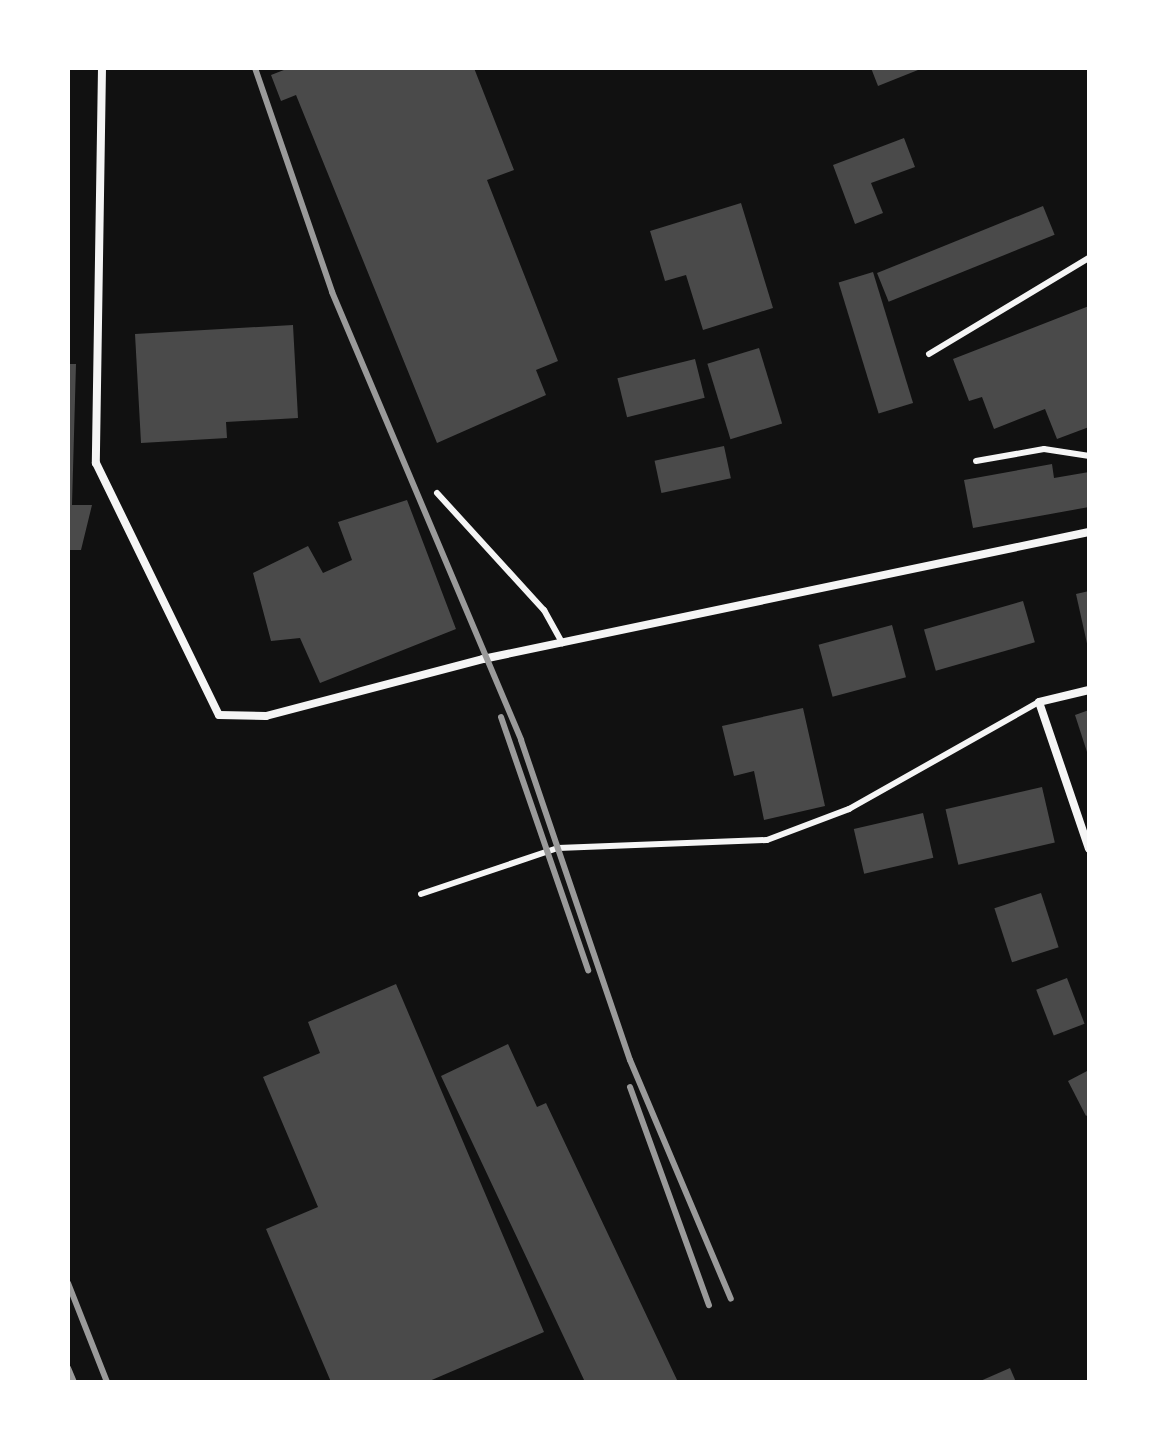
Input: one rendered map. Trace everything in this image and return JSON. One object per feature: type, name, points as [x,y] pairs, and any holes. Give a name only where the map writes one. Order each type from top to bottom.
[{"type":"street","points":[[102,68],[96,463],[219,715],[266,716],[562,643],[1089,532]]},
{"type":"street","points":[[1089,690],[1039,702],[1089,849]]},
{"type":"lane","points":[[929,354],[1089,258]]},
{"type":"lane","points":[[976,461],[1044,449],[1089,456]]},
{"type":"lane","points":[[437,493],[544,610],[562,643]]},
{"type":"lane","points":[[421,894],[558,848],[767,840],[849,809],[1039,702]]},
{"type":"building","points":[[289,68],[474,68],[514,170],[487,180],[558,361],[536,370],[546,395],[437,443],[296,95],[281,101],[271,75]]},
{"type":"building","points":[[871,68],[923,68],[878,86]]},
{"type":"building","points":[[904,138],[915,167],[871,183],[883,213],[855,224],[833,165]]},
{"type":"building","points":[[741,203],[773,308],[703,330],[686,275],[665,281],[650,231]]},
{"type":"building","points":[[1043,206],[1055,235],[889,302],[877,273]]},
{"type":"building","points":[[873,272],[913,403],[879,414],[839,283]]},
{"type":"building","points":[[1089,306],[1089,427],[1057,439],[1045,409],[994,429],[982,397],[969,401],[953,359]]},
{"type":"building","points":[[293,325],[298,418],[226,422],[227,438],[141,443],[135,334]]},
{"type":"building","points":[[759,348],[782,424],[730,439],[707,364]]},
{"type":"building","points":[[695,359],[705,398],[627,417],[617,378]]},
{"type":"building","points":[[68,364],[76,364],[72,505],[92,505],[81,550],[68,550]]},
{"type":"building","points":[[724,446],[731,478],[661,493],[655,461]]},
{"type":"building","points":[[1052,464],[1054,478],[1089,472],[1089,507],[973,528],[964,480]]},
{"type":"building","points":[[407,500],[456,629],[320,683],[300,638],[271,641],[253,573],[308,546],[323,573],[352,560],[338,522]]},
{"type":"building","points":[[1089,591],[1089,648],[1088,648],[1076,594]]},
{"type":"building","points":[[1023,601],[1035,642],[936,671],[924,629]]},
{"type":"building","points":[[892,625],[906,677],[833,697],[819,645]]},
{"type":"building","points":[[803,708],[825,806],[764,820],[754,771],[734,776],[722,726]]},
{"type":"building","points":[[1089,710],[1089,755],[1088,755],[1075,715]]},
{"type":"building","points":[[1042,787],[1055,843],[958,865],[946,809]]},
{"type":"building","points":[[923,813],[933,858],[864,874],[854,829]]},
{"type":"building","points":[[1041,893],[1059,947],[1012,962],[994,908]]},
{"type":"building","points":[[1067,978],[1085,1024],[1054,1036],[1036,990]]},
{"type":"building","points":[[396,984],[544,1332],[427,1382],[331,1382],[266,1229],[318,1207],[263,1077],[320,1053],[308,1022]]},
{"type":"building","points":[[508,1044],[537,1107],[546,1103],[678,1382],[585,1382],[441,1076]]},
{"type":"building","points":[[1089,1070],[1089,1114],[1086,1116],[1068,1081]]},
{"type":"building","points":[[1010,1368],[1016,1382],[978,1382]]},
{"type":"railway","points":[[255,68],[332,292],[521,740],[630,1060],[731,1299]]},
{"type":"railway","points":[[501,717],[588,970]]},
{"type":"railway","points":[[630,1087],[709,1305]]},
{"type":"railway","points":[[68,1283],[107,1382]]},
{"type":"railway","points":[[68,1368],[74,1382]]}]
